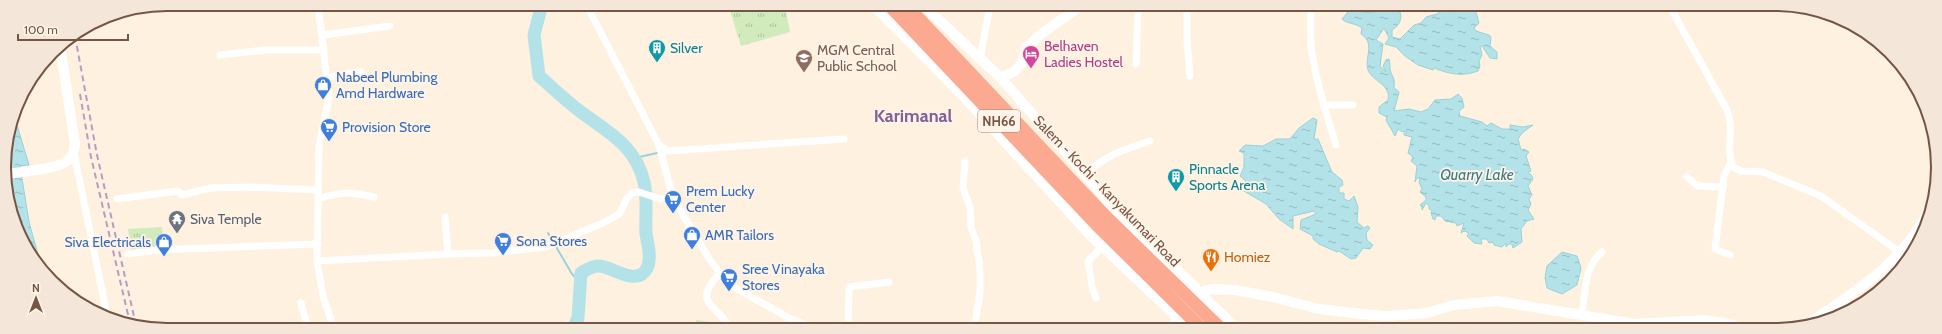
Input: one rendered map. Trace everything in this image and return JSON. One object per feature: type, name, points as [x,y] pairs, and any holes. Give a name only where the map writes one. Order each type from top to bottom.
[{"type":"highway","name":"Salem - Kochi - Kanyakumari Road","points":[[895,11],[1099,227],[1186,303],[1213,323]]},
{"type":"highway","name":"Salem - Kochi - Kanyakumari Road","points":[[912,11],[1186,303],[1198,323]]},
{"type":"street","points":[[319,11],[329,98],[319,146],[317,261],[323,296],[332,323]]},
{"type":"street","points":[[590,11],[659,145],[673,198],[711,262],[732,286],[789,318],[801,323]]},
{"type":"street","points":[[879,11],[964,97],[1103,246],[1186,303],[1226,323]]},
{"type":"street","points":[[929,11],[1001,78],[1113,207],[1186,303],[1188,323]]},
{"type":"street","points":[[980,59],[989,11]]},
{"type":"street","points":[[1001,78],[1015,71],[1022,63],[1026,48],[1041,34],[1074,11]]},
{"type":"street","points":[[1136,64],[1138,11]]},
{"type":"street","points":[[1187,11],[1187,41],[1190,76]]},
{"type":"street","points":[[1311,11],[1311,44],[1323,105],[1336,145]]},
{"type":"street","points":[[1672,11],[1727,110],[1731,126],[1730,162],[1736,170],[1763,172],[1821,196],[1901,253]]},
{"type":"street","points":[[323,35],[390,26]]},
{"type":"street","points":[[220,55],[264,50],[324,50]]},
{"type":"street","points":[[61,53],[75,144],[74,153],[106,311]]},
{"type":"street","points":[[327,77],[362,72]]},
{"type":"street","points":[[1323,105],[1354,105]]},
{"type":"street","points":[[659,145],[668,151],[844,138]]},
{"type":"street","points":[[1085,174],[1101,160],[1116,152],[1150,141]]},
{"type":"street","points":[[11,173],[40,169],[67,161],[74,153]]},
{"type":"street","points":[[965,161],[963,188],[970,207],[971,228],[976,242],[980,269],[980,292],[975,323]]},
{"type":"street","points":[[1730,162],[1724,176],[1715,249],[1730,255]]},
{"type":"street","points":[[1687,177],[1698,186],[1723,187]]},
{"type":"street","points":[[117,199],[178,191],[182,195],[210,188],[250,187],[318,190]]},
{"type":"street","points":[[317,261],[493,253],[545,247],[603,223],[620,213],[627,198],[632,193],[639,192],[660,200],[673,198]]},
{"type":"street","points":[[318,199],[337,193],[352,193],[374,197]]},
{"type":"street","points":[[445,217],[448,254]]},
{"type":"street","points":[[1816,318],[1880,272],[1901,253],[1916,234]]},
{"type":"street","points":[[128,254],[163,250],[318,244]]},
{"type":"street","points":[[1096,298],[1092,287],[1088,261],[1103,246]]},
{"type":"street","points":[[1582,316],[1587,275],[1594,258],[1602,252]]},
{"type":"street","points":[[720,273],[708,286],[705,295],[709,303],[727,323]]},
{"type":"street","points":[[848,323],[849,287],[889,282]]},
{"type":"street","points":[[1175,323],[1186,303],[1212,289],[1235,290],[1273,297],[1319,309],[1387,316],[1427,313],[1454,305],[1497,301],[1628,323]]},
{"type":"street","points":[[301,303],[306,323]]},
{"type":"street","points":[[1652,323],[1704,320],[1724,323]]},
{"type":"green space","points":[[730,11],[800,11],[786,12],[790,32],[741,46]]},
{"type":"green space","points":[[162,227],[164,246],[131,250],[128,229]]},
{"type":"green space","points":[[696,320],[716,323],[696,323]]},
{"type":"water","name":"Quarry Lake","points":[[1351,11],[1370,13],[1370,11],[1399,11],[1401,17],[1400,21],[1392,30],[1392,37],[1400,39],[1414,25],[1421,23],[1426,17],[1437,14],[1440,11],[1476,11],[1479,23],[1474,28],[1476,31],[1491,37],[1490,46],[1497,52],[1497,59],[1490,58],[1482,46],[1480,46],[1482,55],[1479,61],[1480,66],[1478,71],[1467,74],[1451,73],[1434,68],[1433,70],[1418,65],[1405,56],[1396,47],[1385,44],[1389,38],[1384,28],[1376,40],[1383,44],[1380,66],[1386,72],[1383,66],[1386,60],[1389,59],[1390,69],[1394,79],[1394,88],[1399,92],[1394,111],[1409,109],[1421,112],[1428,109],[1435,100],[1451,99],[1458,94],[1462,98],[1464,107],[1459,111],[1460,116],[1482,122],[1487,126],[1491,123],[1502,129],[1510,129],[1510,125],[1523,127],[1533,125],[1522,133],[1518,139],[1521,150],[1524,149],[1529,152],[1526,156],[1531,171],[1528,172],[1533,179],[1528,186],[1532,195],[1529,199],[1531,204],[1528,210],[1534,219],[1527,221],[1521,229],[1522,242],[1513,248],[1512,244],[1509,244],[1506,247],[1506,243],[1502,247],[1494,245],[1493,242],[1489,243],[1487,239],[1481,239],[1482,244],[1474,243],[1467,236],[1469,233],[1464,231],[1461,233],[1464,223],[1457,226],[1456,223],[1445,221],[1441,216],[1436,216],[1435,220],[1433,219],[1431,213],[1432,210],[1429,209],[1429,206],[1426,203],[1422,210],[1420,205],[1426,200],[1426,197],[1420,192],[1422,189],[1419,182],[1420,178],[1417,178],[1415,182],[1417,166],[1411,161],[1413,157],[1408,153],[1412,137],[1404,135],[1404,133],[1407,133],[1406,131],[1402,132],[1398,129],[1395,136],[1386,120],[1387,117],[1379,113],[1379,107],[1388,100],[1387,90],[1370,74],[1368,70],[1367,65],[1369,46],[1368,42],[1361,34],[1362,28],[1342,19],[1348,12]]},
{"type":"water","points":[[1313,118],[1317,120],[1314,139],[1318,139],[1332,172],[1342,180],[1343,185],[1339,187],[1339,193],[1344,193],[1344,199],[1349,201],[1354,196],[1358,207],[1357,222],[1364,228],[1368,226],[1370,228],[1366,233],[1367,240],[1373,245],[1370,249],[1363,248],[1356,258],[1351,259],[1339,251],[1337,252],[1319,244],[1313,239],[1313,236],[1300,229],[1301,220],[1316,214],[1314,211],[1293,216],[1293,229],[1279,219],[1266,204],[1244,191],[1246,181],[1240,176],[1244,167],[1244,153],[1239,151],[1245,145],[1263,146],[1276,139],[1290,139],[1299,128]]},
{"type":"water","points":[[17,124],[29,165],[20,166],[29,222],[39,256],[27,236],[19,217],[12,187],[11,157]]},
{"type":"water","points":[[1562,252],[1577,256],[1581,268],[1577,285],[1562,294],[1547,288],[1545,278],[1547,266]]},
{"type":"waterway","points":[[540,11],[534,35],[539,76],[575,108],[620,141],[634,158],[640,169],[646,195],[646,234],[649,249],[649,261],[646,270],[642,274],[632,276],[598,266],[591,267],[581,273],[578,318],[576,323]]},
{"type":"waterway","points":[[635,158],[657,153]]},
{"type":"waterway","points":[[548,233],[572,274],[582,284]]},
{"type":"railway","points":[[76,40],[97,155],[135,320]]},
{"type":"railway","points":[[80,94],[91,157],[129,318]]},
{"type":"place","name":"Silver","points":[[657,63]]},
{"type":"place","name":"Belhaven Ladies Hostel","points":[[1031,69]]},
{"type":"place","name":"MGM Central Public School","points":[[804,73]]},
{"type":"place","name":"Nabeel Plumbing Amd Hardware","points":[[323,100]]},
{"type":"place","name":"Provision Store","points":[[329,142]]},
{"type":"place","name":"Pinnacle Sports Arena","points":[[1176,192]]},
{"type":"place","name":"Prem Lucky Center","points":[[673,214]]},
{"type":"place","name":"Siva Temple","points":[[177,234]]},
{"type":"place","name":"AMR Tailors","points":[[692,250]]},
{"type":"place","name":"Sona Stores","points":[[503,256]]},
{"type":"place","name":"Siva Electricals","points":[[164,257]]},
{"type":"place","name":"Homiez","points":[[1211,272]]},
{"type":"place","name":"Sree Vinayaka Stores","points":[[729,292]]},
{"type":"district","name":"Karimanal","points":[[913,116]]}]
